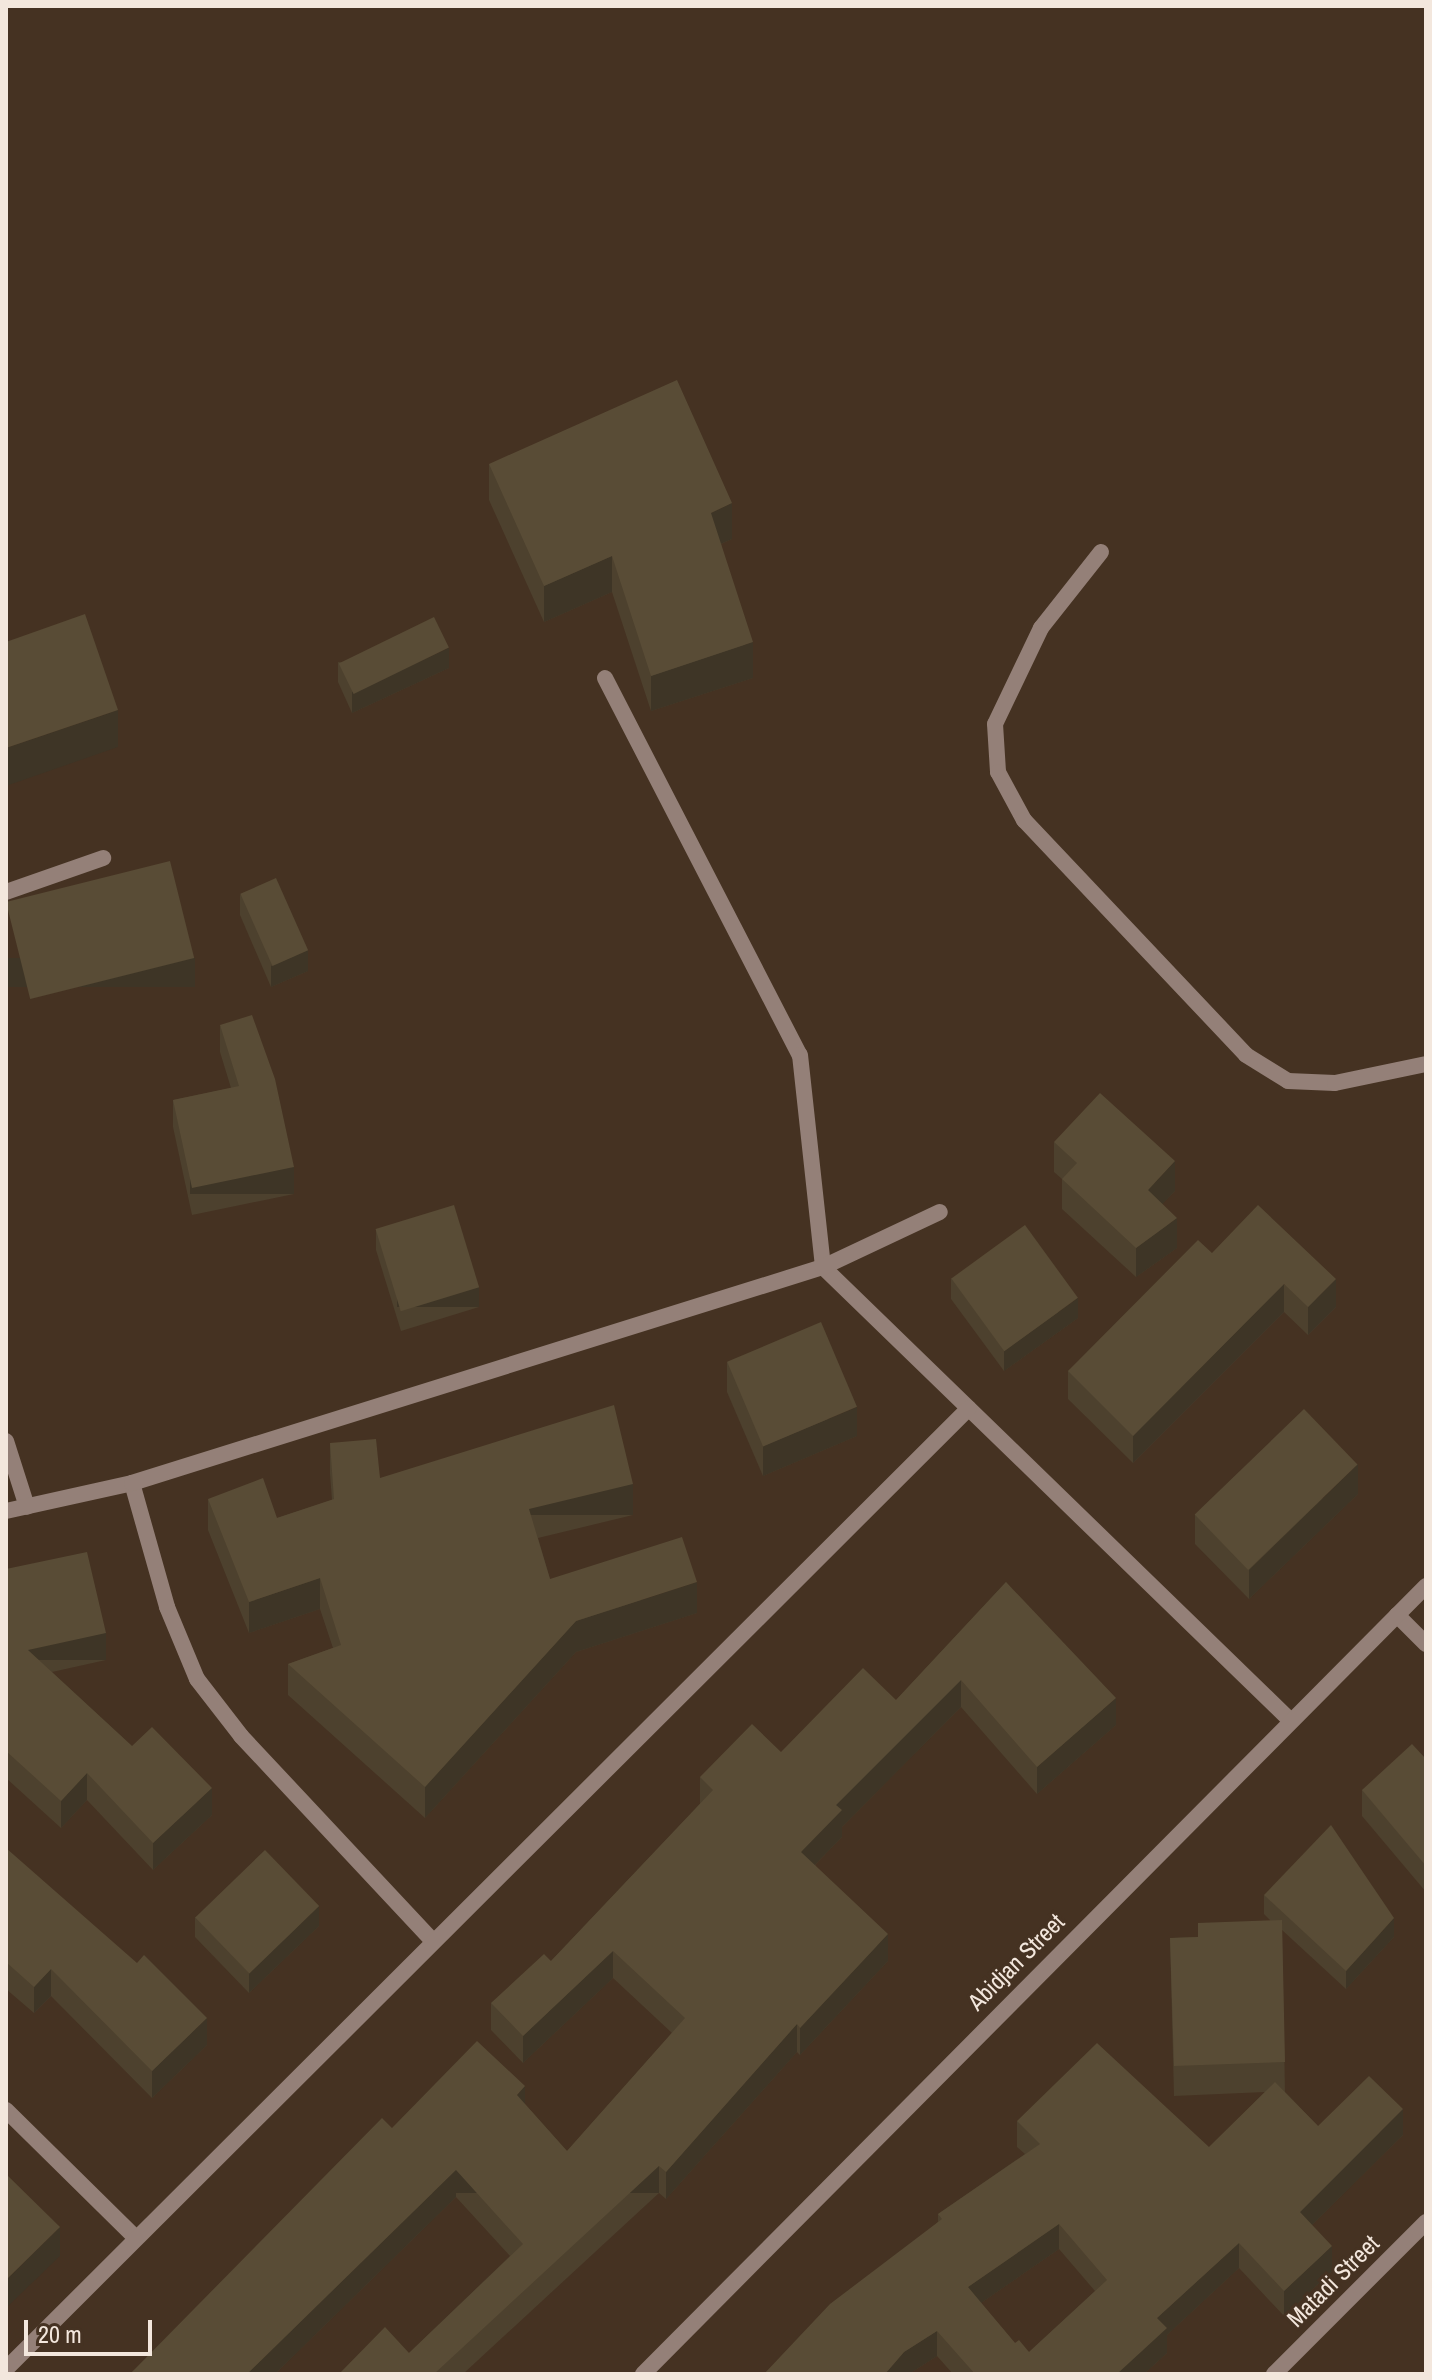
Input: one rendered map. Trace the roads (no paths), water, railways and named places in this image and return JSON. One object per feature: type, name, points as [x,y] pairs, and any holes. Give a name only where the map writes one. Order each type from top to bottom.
[{"type":"street","points":[[1101,552],[1041,628],[995,724],[998,772],[1024,820],[1246,1055],[1288,1081],[1335,1083],[1426,1064]]},
{"type":"street","points":[[605,678],[800,1055],[823,1267],[1289,1719]]},
{"type":"street","points":[[6,892],[103,858]]},
{"type":"street","points":[[6,1511],[132,1483],[823,1267],[940,1212]]},
{"type":"street","points":[[6,2369],[432,1940],[969,1408]]},
{"type":"street","points":[[6,1441],[27,1507]]},
{"type":"street","points":[[132,1483],[167,1607],[197,1679],[241,1736],[432,1940]]},
{"type":"street","name":"Abidjan Street","points":[[643,2374],[1289,1719],[1426,1586]]},
{"type":"street","points":[[1397,1615],[1426,1644]]},
{"type":"street","points":[[6,2110],[136,2238]]},
{"type":"street","name":"Matadi Street","points":[[1274,2374],[1426,2222]]}]
